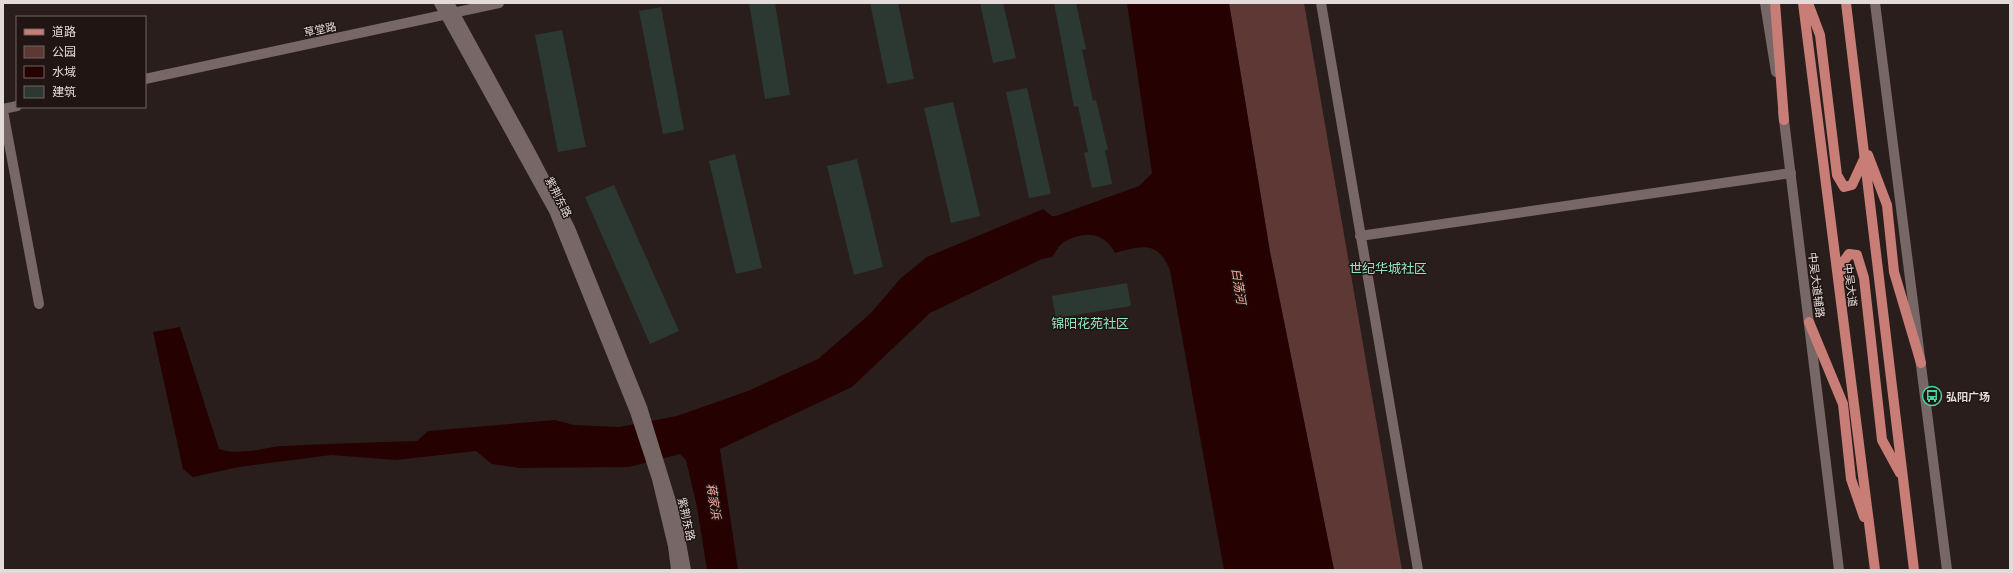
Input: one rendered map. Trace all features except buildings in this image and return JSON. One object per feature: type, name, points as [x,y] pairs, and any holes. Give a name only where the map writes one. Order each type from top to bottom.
[{"type":"main road","points":[[1775,3],[1784,120]]},
{"type":"main road","name":"中吴大道","points":[[1803,3],[1875,570]]},
{"type":"main road","points":[[1808,3],[1820,34],[1836,174],[1844,187],[1852,185],[1865,158]]},
{"type":"main road","points":[[1847,3],[1914,570]]},
{"type":"main road","points":[[1862,138],[1887,204],[1894,272],[1921,363]]},
{"type":"main road","points":[[1839,283],[1844,261],[1849,254],[1857,255],[1860,260],[1864,278],[1882,440],[1903,478]]},
{"type":"main road","points":[[1809,322],[1843,404],[1851,479],[1871,536]]},
{"type":"street","name":"紫荆东路","points":[[439,3],[450,14],[554,211],[639,410],[660,477],[677,521],[686,570]]},
{"type":"street","name":"紫荆东路","points":[[449,3],[450,14]]},
{"type":"street","name":"草堂路","points":[[146,79],[499,3]]},
{"type":"street","points":[[1320,3],[1418,570]]},
{"type":"street","name":"中吴大道辅路","points":[[1765,3],[1791,173],[1839,570]]},
{"type":"street","points":[[1876,3],[1947,570]]},
{"type":"street","points":[[16,106],[3,110],[39,304]]},
{"type":"street","points":[[1360,236],[1791,173]]},
{"type":"street","name":"紫荆东路","points":[[660,477],[676,570]]},
{"type":"green space","points":[[1229,3],[1304,3],[1402,570],[1334,570],[1270,252]]},
{"type":"water","points":[[1127,3],[1229,3],[1270,252],[1334,570],[1224,570],[1170,270],[1165,260],[1154,250],[1141,247],[1115,253],[1111,246],[1105,241],[1093,235],[1071,238],[1062,243],[1052,257],[1042,259],[930,313],[852,387],[720,449],[738,570],[707,570],[697,507],[686,460],[680,454],[629,467],[519,468],[492,464],[476,451],[396,460],[331,455],[239,467],[193,477],[183,469],[153,332],[180,327],[219,449],[235,452],[282,446],[417,441],[428,431],[555,420],[574,425],[619,427],[677,416],[748,391],[818,359],[870,314],[901,278],[927,257],[1043,209],[1052,216],[1056,216],[1139,186],[1152,173]]},
{"type":"place","name":"弘阳广场","points":[[1932,396]]},
{"type":"district","name":"世纪华城社区","points":[[1388,268]]},
{"type":"district","name":"锦阳花苑社区","points":[[1090,323]]},
{"type":"water label","name":"白荡河","points":[[1239,286]]},
{"type":"water label","name":"蒋家浜","points":[[714,501]]}]
